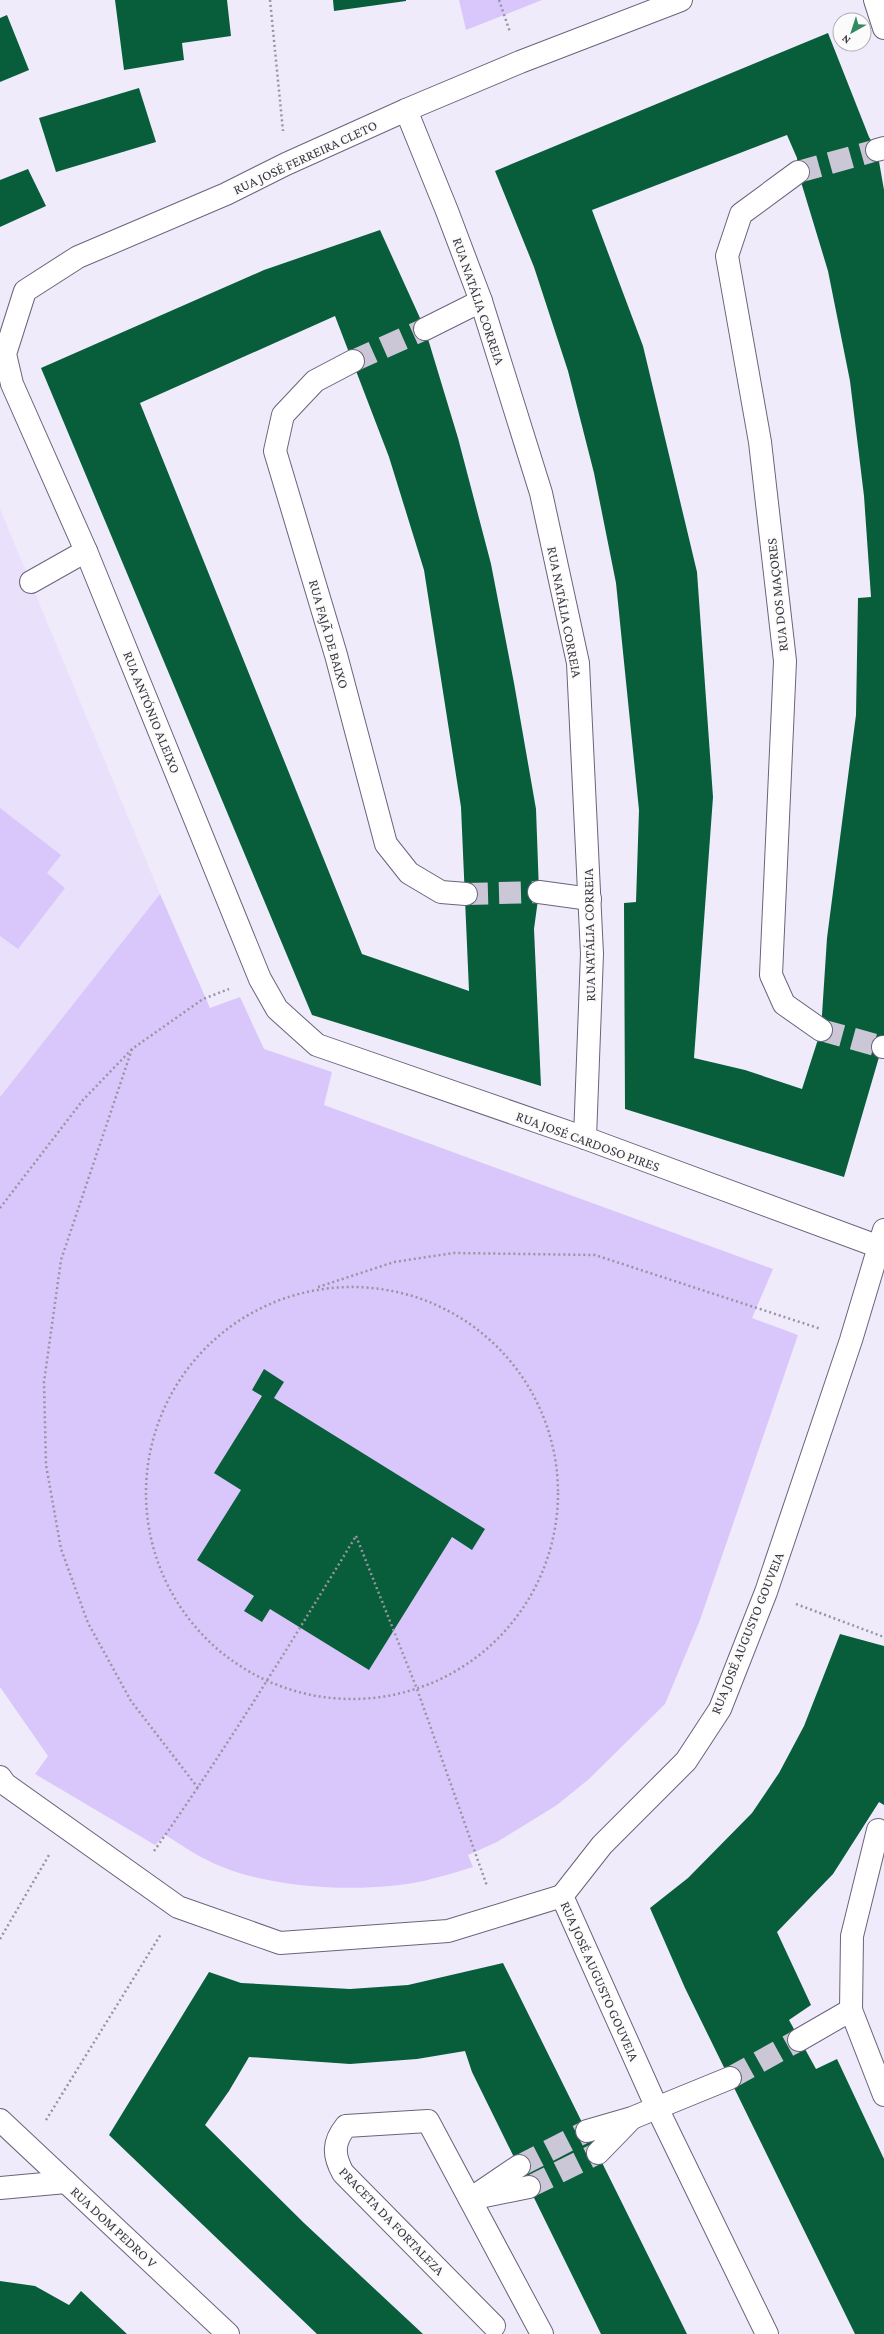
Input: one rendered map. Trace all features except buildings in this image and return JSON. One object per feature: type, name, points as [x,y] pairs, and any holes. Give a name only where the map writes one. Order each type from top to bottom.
[{"type":"street","name":"RUA JOSÉ FERREIRA CLETO","points":[[6,385],[5,354],[25,292],[78,257],[226,194],[286,164],[406,110],[520,62],[681,0]]},
{"type":"street","points":[[875,0],[884,28]]},
{"type":"street","name":"RUA NATÁLIA CORREIA","points":[[406,110],[447,211],[481,301],[541,493],[578,663],[592,954],[585,1138]]},
{"type":"street","name":"RUA DOS MAÇORES","points":[[798,172],[741,214],[727,256],[760,442],[784,662],[771,974],[784,1004],[821,1030]]},
{"type":"street","points":[[425,329],[481,301]]},
{"type":"street","name":"RUA FAJÃ DE BAIXO","points":[[353,361],[315,381],[283,415],[275,451],[336,655],[386,844],[409,873],[441,892],[466,894]]},
{"type":"street","name":"RUA ANTÓNIO ALEIXO","points":[[6,385],[86,551],[260,979],[277,1009],[301,1032]]},
{"type":"street","points":[[31,582],[86,551]]},
{"type":"street","points":[[540,892],[590,899]]},
{"type":"street","name":"RUA JOSÉ CARDOSO PIRES","points":[[301,1032],[317,1045],[585,1138],[881,1238]]},
{"type":"street","name":"RUA JOSÉ AUGUSTO GOUVEIA","points":[[767,2334],[657,2108],[562,1896],[602,1845],[686,1761],[720,1708],[766,1592],[851,1340],[881,1238]]},
{"type":"street","points":[[2,1781],[178,1907],[280,1943],[448,1932],[562,1896]]},
{"type":"street","points":[[878,1830],[852,1936],[851,2010],[884,2095]]},
{"type":"street","points":[[800,2040],[851,2010]]},
{"type":"street","points":[[587,2131],[632,2118],[730,2078]]},
{"type":"street","points":[[598,2153],[632,2118]]},
{"type":"street","name":"RUA DOM PEDRO V","points":[[0,2120],[228,2334]]},
{"type":"street","name":"PRACETA DA FORTALEZA","points":[[494,2326],[343,2173],[336,2161],[335,2149],[338,2136],[346,2126],[428,2122],[542,2334]]},
{"type":"street","points":[[470,2199],[519,2166]]},
{"type":"street","points":[[0,2188],[66,2182]]},
{"type":"street","points":[[470,2199],[529,2187]]},
{"type":"path","points":[[270,0],[286,164]]},
{"type":"path","points":[[0,1208],[83,1100],[132,1049],[203,999],[260,979]]},
{"type":"path","points":[[132,1049],[61,1260],[44,1382],[46,1465],[61,1549],[88,1622],[131,1702],[198,1788]]},
{"type":"path","points":[[313,1289],[361,1286],[408,1293],[452,1312],[486,1336],[523,1377],[545,1419],[557,1465],[558,1513],[548,1560],[527,1603],[497,1640],[460,1669],[417,1689],[387,1696],[357,1700],[327,1698],[296,1692],[268,1682],[230,1659],[198,1630],[172,1594],[154,1555],[146,1512],[146,1468],[155,1425],[174,1386],[200,1350],[233,1323],[272,1301],[394,1262],[454,1253],[595,1256],[851,1340]]},
{"type":"path","points":[[135,1877],[198,1788],[268,1682],[356,1536],[417,1689],[498,1917]]},
{"type":"path","points":[[766,1592],[884,1637]]},
{"type":"path","points":[[0,1939],[65,1827]]},
{"type":"path","points":[[29,2148],[178,1907]]},
{"type":"shaded area","points":[[459,0],[542,0],[466,30]]},
{"type":"shaded area","points":[[0,509],[160,894],[0,1097]]},
{"type":"shaded area","points":[[0,808],[61,855],[47,873],[65,888],[18,949],[0,936]]},
{"type":"shaded area","points":[[160,894],[210,1008],[240,997],[264,1049],[332,1072],[324,1105],[773,1269],[752,1318],[798,1335],[700,1620],[665,1704],[589,1779],[557,1805],[497,1842],[468,1855],[473,1867],[424,1881],[399,1885],[343,1888],[313,1886],[284,1883],[230,1870],[201,1857],[165,1835],[155,1845],[35,1774],[48,1756],[0,1687],[0,1097]]},
{"type":"tunnel","points":[[798,172],[877,150]]},
{"type":"tunnel","points":[[353,361],[425,329]]},
{"type":"tunnel","points":[[466,894],[539,892]]},
{"type":"tunnel","points":[[821,1030],[883,1047]]},
{"type":"tunnel","points":[[730,2078],[799,2040]]},
{"type":"tunnel","points":[[519,2166],[587,2131]]},
{"type":"tunnel","points":[[529,2187],[598,2153]]}]
